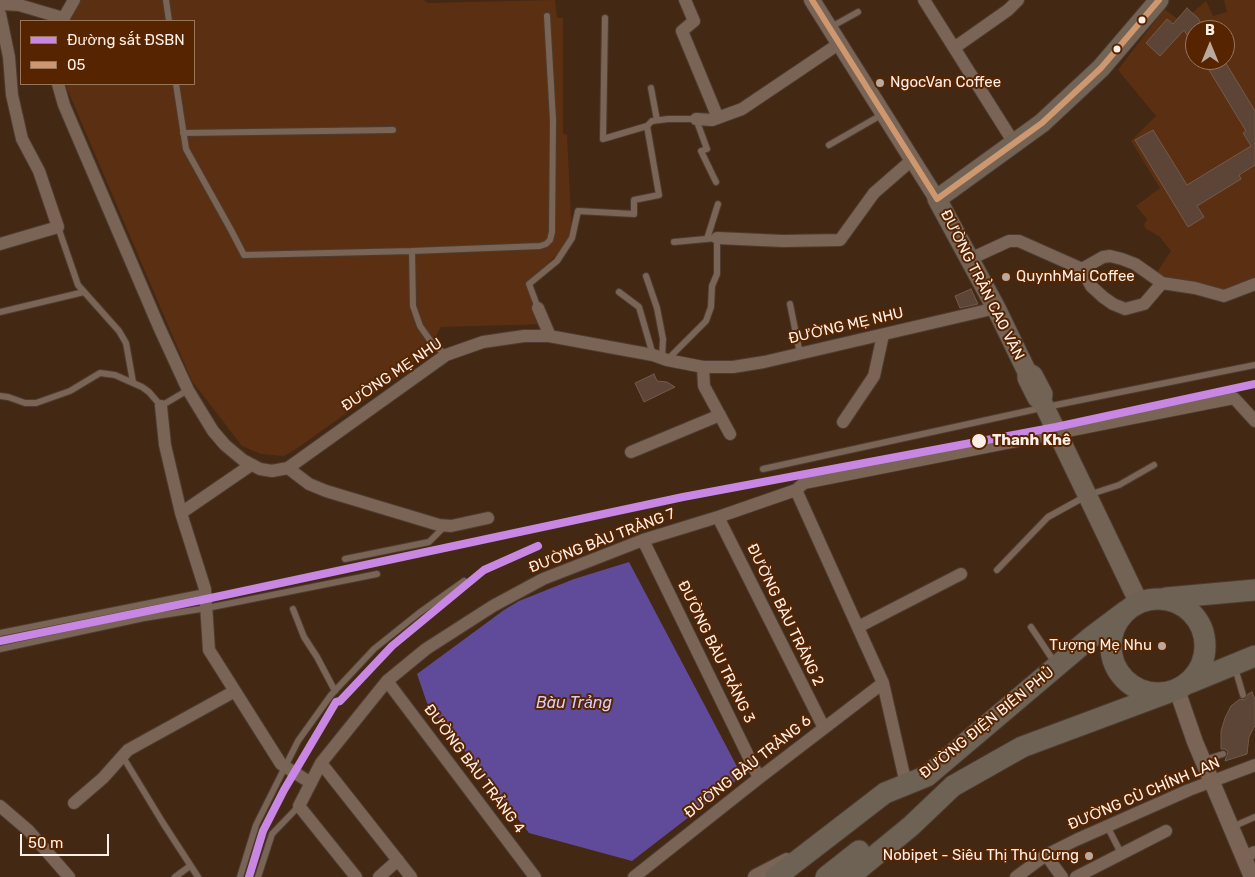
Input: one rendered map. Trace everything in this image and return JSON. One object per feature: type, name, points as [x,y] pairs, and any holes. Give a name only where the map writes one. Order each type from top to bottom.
[{"type":"main road","name":"ĐƯỜNG TRẦN CAO VÂN","points":[[1044,404],[1037,398],[1027,378],[1027,372],[996,308],[937,199],[1042,123],[1101,68],[1159,0]]},
{"type":"main road","points":[[1044,404],[1140,604]]},
{"type":"main road","points":[[1140,604],[1255,590]]},
{"type":"main road","points":[[1169,600],[1183,605],[1195,615],[1203,628],[1206,642],[1205,657],[1199,671],[1178,689],[1152,694],[1137,689],[1125,680],[1116,668],[1111,653],[1111,638],[1116,624],[1140,604],[1169,600]]},
{"type":"main road","name":"ĐƯỜNG ĐIỆN BIÊN PHỦ","points":[[776,877],[885,793],[927,776],[1058,666],[1140,604]]},
{"type":"main road","name":"ĐƯỜNG ĐIỆN BIÊN PHỦ","points":[[849,877],[911,826],[953,786],[1022,747],[1178,689],[1255,656]]},
{"type":"main road","points":[[826,877],[899,809],[927,776]]},
{"type":"main road","points":[[798,877],[899,809],[953,786]]},
{"type":"street","points":[[684,0],[694,21],[682,31],[718,118]]},
{"type":"street","points":[[812,0],[937,199]]},
{"type":"street","points":[[924,0],[1014,143]]},
{"type":"street","points":[[954,48],[1008,10],[1018,0]]},
{"type":"street","points":[[0,4],[20,5],[62,20],[71,1]]},
{"type":"street","points":[[0,14],[9,57],[12,95],[22,139],[39,171],[58,227],[0,244]]},
{"type":"street","points":[[696,119],[712,120],[742,109],[840,43]]},
{"type":"street","points":[[58,85],[64,105],[159,327],[188,390],[219,438],[235,454],[260,469],[272,471],[288,468],[309,484],[326,491],[444,526],[488,518]]},
{"type":"street","points":[[712,239],[840,240],[874,194],[913,159]]},
{"type":"street","points":[[970,259],[1000,244],[1009,241],[1019,241],[1082,269],[1091,286],[1113,304],[1125,309],[1144,304],[1162,283]]},
{"type":"street","points":[[1082,269],[1110,256],[1135,264],[1162,283],[1195,288],[1224,296],[1255,284]]},
{"type":"street","points":[[538,308],[550,336]]},
{"type":"street","name":"ĐƯỜNG MẸ NHU","points":[[288,468],[446,354],[483,342],[524,336],[550,336],[661,357],[703,368],[733,368],[996,308]]},
{"type":"street","points":[[843,422],[874,376],[883,335]]},
{"type":"street","points":[[703,368],[704,386],[730,434]]},
{"type":"street","name":"ĐƯỜNG BÀU TRẢNG 7","points":[[299,806],[321,763],[387,681],[426,649],[501,602],[544,579],[643,540],[796,490],[804,483],[1234,398],[1255,421]]},
{"type":"street","points":[[161,406],[165,445],[181,513],[205,592],[210,650],[284,765],[311,783]]},
{"type":"street","points":[[632,452],[720,415]]},
{"type":"street","points":[[181,513],[252,465]]},
{"type":"street","points":[[796,490],[883,683],[906,784]]},
{"type":"street","name":"ĐƯỜNG BÀU TRẢNG 2","points":[[718,517],[824,728]]},
{"type":"street","name":"ĐƯỜNG BÀU TRẢNG 3","points":[[643,540],[759,778]]},
{"type":"street","points":[[858,627],[961,574]]},
{"type":"street","name":"ĐƯỜNG BÀU TRẢNG 4","points":[[387,681],[535,877]]},
{"type":"street","name":"ĐƯỜNG BÀU TRẢNG 6","points":[[640,875],[759,778],[883,683]]},
{"type":"street","points":[[1178,689],[1203,761],[1231,827],[1250,854],[1252,877]]},
{"type":"street","points":[[74,803],[103,778],[126,754],[235,691]]},
{"type":"street","points":[[321,763],[411,877]]},
{"type":"street","name":"ĐƯỜNG CÙ CHÍNH LAN","points":[[1016,877],[1046,855],[1107,826],[1189,790],[1255,766]]},
{"type":"street","points":[[0,806],[28,830],[69,877]]},
{"type":"street","points":[[299,806],[356,877]]},
{"type":"street","points":[[1076,877],[1166,831]]},
{"type":"street","points":[[756,877],[820,843]]},
{"type":"street","points":[[1046,855],[1062,877]]},
{"type":"street","points":[[379,877],[398,860]]},
{"type":"lane","points":[[166,0],[169,20]]},
{"type":"lane","points":[[830,28],[858,12]]},
{"type":"lane","points":[[176,85],[186,149],[244,255],[540,246],[550,240],[552,232],[553,120],[547,16]]},
{"type":"lane","points":[[605,18],[603,139],[647,126],[652,121],[696,119],[707,149],[701,151],[716,182]]},
{"type":"lane","points":[[651,88],[657,120]]},
{"type":"lane","points":[[829,144],[884,114]]},
{"type":"lane","points":[[538,308],[530,284],[556,261],[572,238],[578,211],[634,214],[634,200],[659,195],[647,126]]},
{"type":"lane","points":[[183,133],[393,130]]},
{"type":"lane","points":[[661,357],[706,321],[711,307],[712,286],[717,274],[712,239],[718,204]]},
{"type":"lane","points":[[58,227],[78,285],[119,331],[126,343],[133,382]]},
{"type":"lane","points":[[674,242],[712,239]]},
{"type":"lane","points":[[412,251],[413,306],[420,326],[432,343],[446,354]]},
{"type":"lane","points":[[646,276],[657,308],[662,339],[661,357]]},
{"type":"lane","points":[[0,312],[84,292]]},
{"type":"lane","points":[[619,292],[639,307],[661,357]]},
{"type":"lane","points":[[790,304],[800,354]]},
{"type":"lane","points":[[763,469],[1044,404],[1255,365]]},
{"type":"lane","points":[[0,396],[25,403],[36,403],[70,391],[100,372],[133,382],[149,392],[161,406],[188,390]]},
{"type":"lane","points":[[997,570],[1048,517],[1088,496],[1119,485],[1154,464]]},
{"type":"lane","points":[[345,559],[429,542],[444,526]]},
{"type":"lane","points":[[0,649],[144,618],[207,608],[377,574]]},
{"type":"lane","points":[[240,877],[256,825],[284,765],[298,742],[335,691],[374,650],[464,581]]},
{"type":"lane","points":[[0,633],[205,592]]},
{"type":"lane","points":[[293,609],[304,637],[335,691]]},
{"type":"lane","points":[[1031,627],[1058,666]]},
{"type":"lane","points":[[1235,664],[1243,695]]},
{"type":"lane","points":[[126,754],[198,877]]},
{"type":"lane","points":[[1203,761],[1223,754]]},
{"type":"lane","points":[[258,877],[272,834],[299,806]]},
{"type":"lane","points":[[1231,827],[1255,818]]},
{"type":"lane","points":[[1107,826],[1121,853]]},
{"type":"lane","points":[[175,877],[190,866]]},
{"type":"shaded area","points":[[80,0],[424,0],[428,3],[555,0],[557,18],[563,18],[563,134],[567,135],[572,238],[528,285],[545,324],[441,327],[432,343],[405,371],[284,456],[261,454],[242,446],[192,381],[65,85],[195,85],[195,20],[68,20]]},
{"type":"shaded area","points":[[1224,0],[1255,0],[1255,277],[1220,290],[1156,274],[1171,251],[1159,236],[1146,229],[1144,225],[1147,219],[1136,206],[1160,188],[1131,141],[1156,116],[1118,70],[1164,9],[1182,22],[1206,1],[1213,16],[1227,12]]},
{"type":"water","name":"Bàu Trảng","points":[[629,562],[742,776],[632,861],[529,833],[427,703],[417,674],[519,601],[574,579]]},
{"type":"building","points":[[1187,8],[1199,20],[1185,20],[1185,32],[1184,30],[1160,56],[1146,43],[1167,19],[1173,24]]},
{"type":"building","points":[[1209,70],[1230,70],[1255,111],[1255,165],[1239,175],[1241,179],[1197,206],[1204,217],[1188,227],[1135,140],[1153,130],[1187,185],[1251,146],[1243,133],[1246,131]]},
{"type":"building","points":[[971,289],[978,304],[960,308],[955,296]]},
{"type":"building","points":[[654,374],[657,381],[667,382],[675,387],[644,402],[635,383]]},
{"type":"building","points":[[1252,692],[1255,700],[1255,725],[1249,737],[1247,754],[1225,761],[1228,752],[1225,749],[1221,749],[1221,731],[1225,718],[1231,706],[1240,699],[1245,700],[1248,694]]},
{"type":"rail line","name":"ĐSBN","points":[[0,641],[683,497],[1056,427],[1255,384]]},
{"type":"rail line","name":"ĐSBN","points":[[249,877],[263,831],[284,790],[336,702],[340,701],[392,646],[484,570],[538,546]]},
{"type":"transit line","name":"05","points":[[812,0],[937,199]]},
{"type":"transit line","name":"05","points":[[937,199],[1042,123],[1101,68],[1159,0]]},
{"type":"place","name":"NgocVan Coffee","points":[[880,83]]},
{"type":"place","name":"QuynhMai Coffee","points":[[1006,277]]},
{"type":"place","name":"Thanh Khê","points":[[979,441]]},
{"type":"place","name":"Tượng Mẹ Nhu","points":[[1162,646]]},
{"type":"place","name":"Nobipet - Siêu Thị Thú Cưng","points":[[1089,856]]}]
